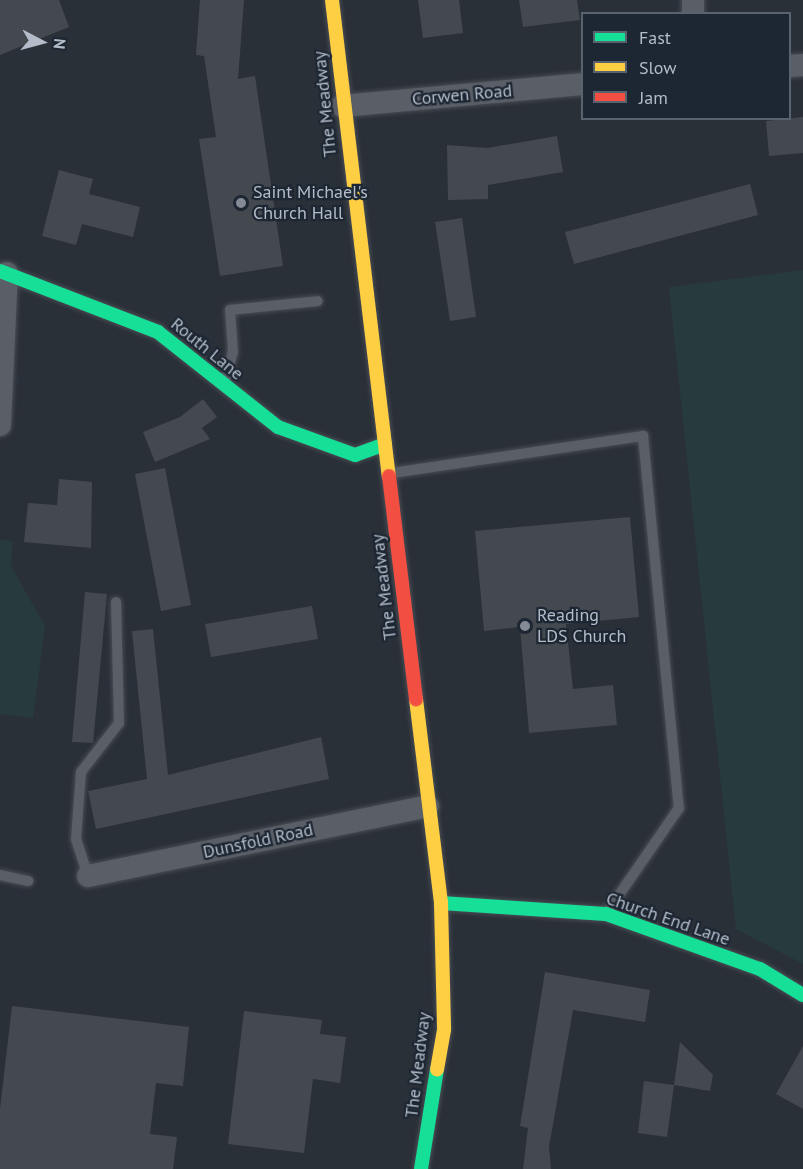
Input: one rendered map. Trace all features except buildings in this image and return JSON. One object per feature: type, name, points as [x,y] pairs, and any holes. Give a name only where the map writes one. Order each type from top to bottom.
[{"type":"street","name":"The Meadway","points":[[332,0],[342,106],[441,903],[444,1030],[421,1169]]},
{"type":"street","name":"Corwen Road","points":[[342,106],[581,84]]},
{"type":"street","name":"Routh Lane","points":[[4,272],[158,332],[223,387],[278,427],[355,455],[385,444]]},
{"type":"street","points":[[0,426],[4,272]]},
{"type":"street","name":"Dunsfold Road","points":[[88,876],[428,806]]},
{"type":"street","name":"Church End Lane","points":[[441,903],[606,914],[760,969],[803,995]]},
{"type":"lane","points":[[223,387],[233,352],[230,310],[318,301]]},
{"type":"lane","points":[[389,473],[643,436],[679,808],[606,914]]},
{"type":"lane","points":[[88,876],[76,839],[81,772],[119,723],[116,602]]},
{"type":"lane","points":[[0,875],[28,881]]},
{"type":"green space","points":[[803,270],[803,964],[736,929],[669,287]]},
{"type":"green space","points":[[0,540],[13,541],[11,566],[45,626],[33,718],[0,714]]},
{"type":"traffic: fast","points":[[0,271],[158,332],[278,427],[355,455],[385,444]]},
{"type":"traffic: fast","points":[[441,903],[606,914],[760,969],[803,995]]},
{"type":"traffic: fast","points":[[421,1169],[437,1069]]},
{"type":"traffic: slow","points":[[332,0],[389,476]]},
{"type":"traffic: slow","points":[[416,699],[441,903],[444,1030],[437,1069]]},
{"type":"traffic: jam","points":[[389,476],[416,699]]},
{"type":"place","name":"Saint Michael's Church Hall","points":[[241,203]]},
{"type":"place","name":"Reading LDS Church","points":[[525,626]]}]
